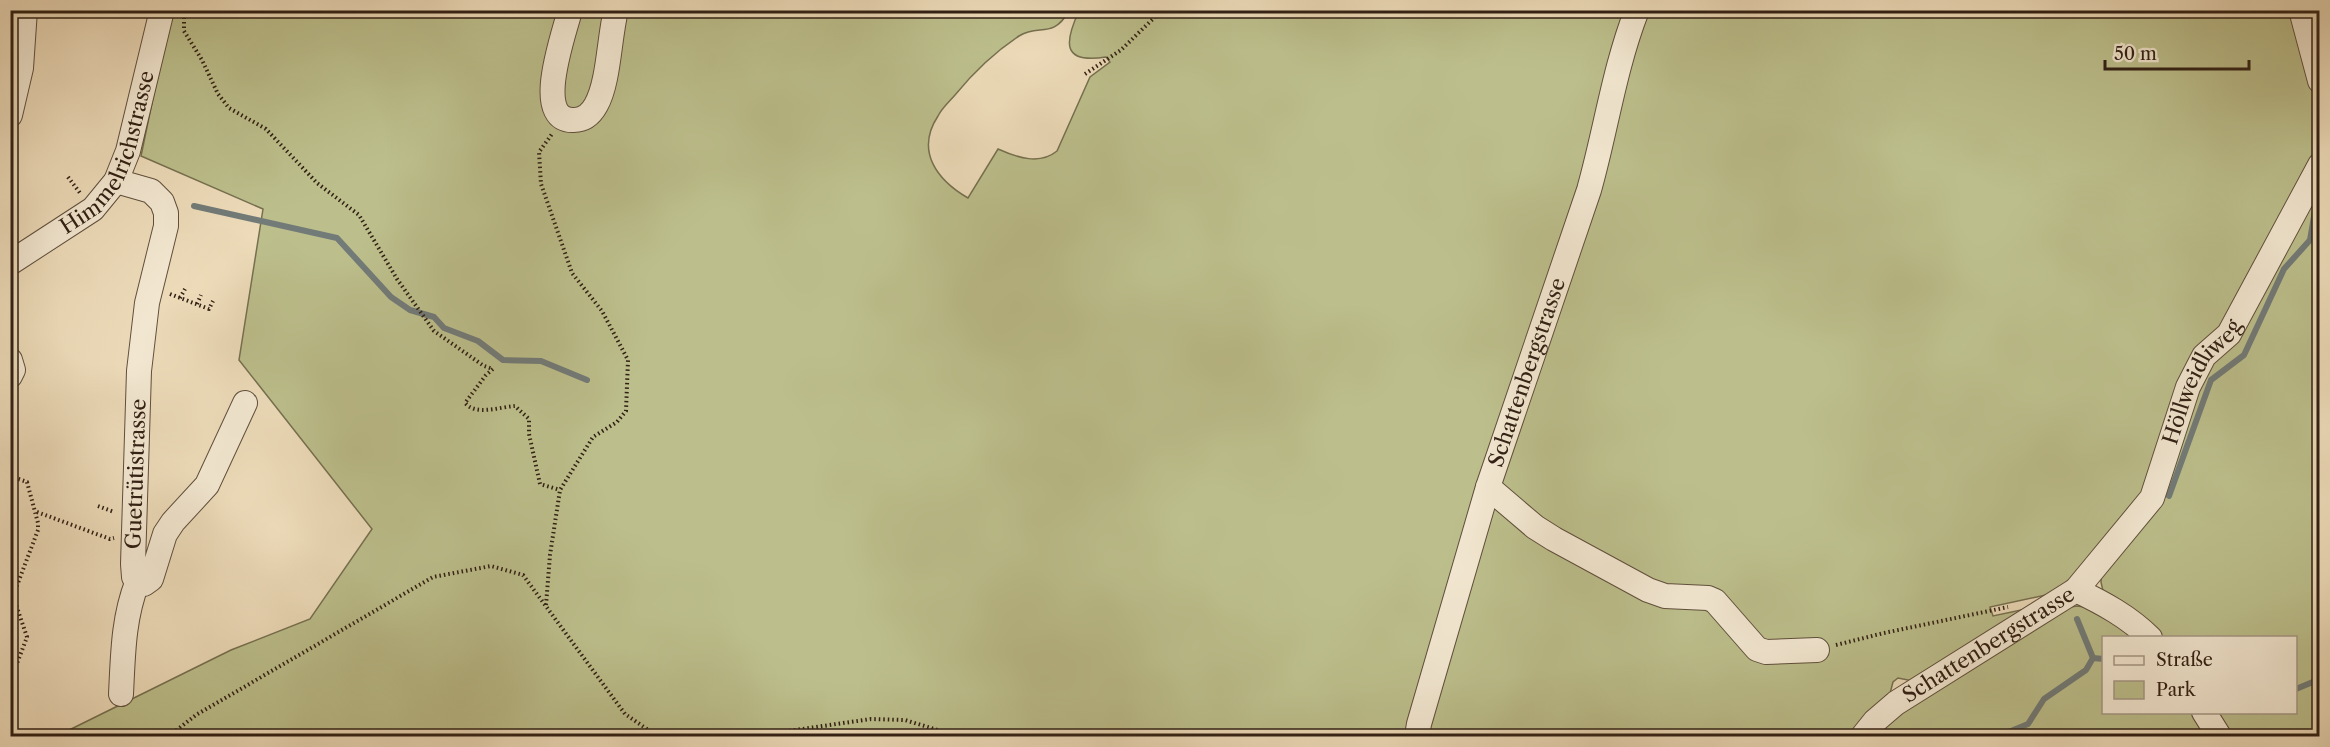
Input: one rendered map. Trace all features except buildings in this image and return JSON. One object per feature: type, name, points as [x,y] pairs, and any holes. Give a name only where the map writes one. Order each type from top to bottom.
[{"type":"street","points":[[10,114],[21,68],[25,10]]},
{"type":"street","name":"Himmelrichstrasse","points":[[10,263],[92,210],[117,181],[128,152],[162,10]]},
{"type":"street","points":[[570,10],[551,91],[555,110],[564,118],[575,121],[586,117],[598,102],[616,10]]},
{"type":"street","name":"Schattenbergstrasse","points":[[1417,736],[1488,487],[1589,190],[1619,60],[1636,10]]},
{"type":"street","points":[[2301,10],[2319,81]]},
{"type":"street","name":"Höllweidliweg","points":[[2076,590],[2152,498],[2188,387],[2204,356],[2229,334],[2319,165]]},
{"type":"street","name":"Guetrütistrasse","points":[[117,181],[151,191],[162,202],[166,213],[166,226],[146,310],[139,371],[133,564],[137,583],[144,584],[151,579],[168,529],[207,485],[245,403]]},
{"type":"street","points":[[10,360],[13,370],[10,376]]},
{"type":"street","points":[[1488,487],[1535,527],[1648,591],[1665,596],[1708,598],[1715,601],[1757,649],[1766,652],[1816,650]]},
{"type":"street","points":[[121,694],[124,631],[128,605],[137,583]]},
{"type":"street","name":"Schattenbergstrasse","points":[[1863,736],[1875,721],[1896,703],[2076,590],[2139,626],[2148,636]]},
{"type":"street","points":[[2205,714],[2219,736]]},
{"type":"path","points":[[189,10],[184,18],[184,31],[202,60],[218,94],[229,108],[266,129],[317,183],[359,215],[397,279],[434,331],[484,366],[493,369],[465,403],[470,409],[478,411],[515,406],[529,419],[540,484],[560,490]]},
{"type":"path","points":[[1085,74],[1121,50],[1162,10]]},
{"type":"path","points":[[546,606],[550,555],[560,490],[593,437],[617,422],[626,411],[628,360],[602,311],[572,273],[541,184],[539,152],[564,118]]},
{"type":"path","points":[[68,177],[86,200]]},
{"type":"path","points":[[180,298],[185,289]]},
{"type":"path","points":[[171,294],[209,309],[213,301]]},
{"type":"path","points":[[197,304],[201,295]]},
{"type":"path","points":[[10,476],[27,482],[36,512],[38,530],[13,596],[27,637],[10,682]]},
{"type":"path","points":[[98,507],[111,511]]},
{"type":"path","points":[[36,512],[110,539],[134,530]]},
{"type":"path","points":[[169,736],[196,715],[433,577],[490,566],[524,575],[625,714],[657,736]]},
{"type":"path","points":[[1816,650],[2017,605]]},
{"type":"path","points":[[754,736],[871,718],[905,720],[957,736]]},
{"type":"path","points":[[1119,736],[1175,732],[1185,736]]},
{"type":"green space","points":[[171,11],[564,11],[555,123],[568,130],[576,131],[590,126],[621,11],[1069,11],[1057,25],[1026,32],[1001,49],[969,79],[938,116],[931,129],[929,153],[947,183],[968,198],[998,149],[1029,159],[1043,158],[1057,151],[1090,77],[1110,62],[1106,57],[1081,57],[1070,49],[1069,41],[1079,11],[2319,11],[2319,736],[1868,736],[2058,609],[2077,606],[2091,608],[2103,591],[2102,569],[2076,574],[2054,592],[2046,595],[1990,607],[1993,616],[2040,606],[1918,682],[1898,678],[1893,682],[1888,701],[1856,736],[57,736],[231,650],[310,619],[372,529],[239,360],[263,209],[141,156]]},
{"type":"green space","points":[[574,11],[610,11],[598,73],[582,110],[567,109],[559,79]]},
{"type":"waterway","points":[[2169,496],[2211,380],[2244,355],[2284,269],[2310,240],[2316,205],[2320,202]]},
{"type":"waterway","points":[[194,206],[337,238],[391,297],[410,310],[434,317],[444,328],[478,341],[503,360],[541,361],[587,380]]},
{"type":"waterway","points":[[2077,619],[2093,658]]},
{"type":"waterway","points":[[2093,658],[2102,659]]},
{"type":"waterway","points":[[1999,736],[2028,724],[2044,699],[2086,670],[2093,658]]},
{"type":"waterway","points":[[2297,689],[2320,679]]}]
